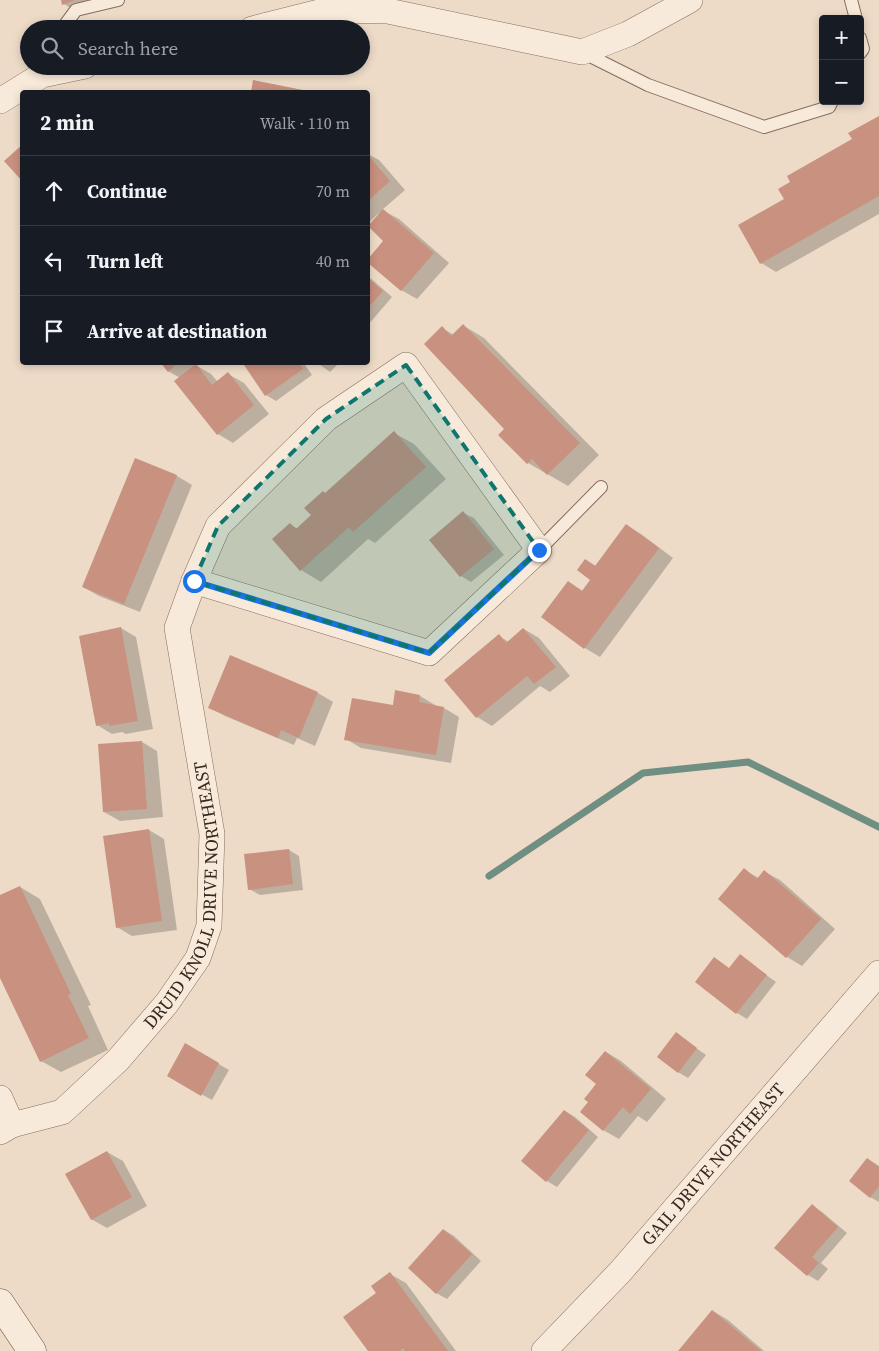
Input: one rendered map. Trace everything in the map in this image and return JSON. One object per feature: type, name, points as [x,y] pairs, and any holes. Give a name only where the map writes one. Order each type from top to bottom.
[{"type":"main road","points":[[0,1303],[32,1351]]},
{"type":"street","points":[[288,20],[327,10],[388,11],[582,52],[628,34],[690,0]]},
{"type":"street","points":[[23,90],[52,77]]},
{"type":"street","points":[[0,100],[20,91]]},
{"type":"street","name":"DRUID KNOLL DRIVE NORTHEAST","points":[[6,1128],[62,1112],[118,1060],[167,1003],[198,958],[209,926],[212,834],[177,628],[194,581],[218,526],[326,419],[406,365],[539,550]]},
{"type":"street","points":[[194,581],[429,653],[539,550]]},
{"type":"street","name":"GAIL DRIVE NORTHEAST","points":[[544,1351],[620,1272],[879,973]]},
{"type":"street","points":[[0,1098],[6,1128]]},
{"type":"lane","points":[[69,20],[76,10],[118,0]]},
{"type":"lane","points":[[851,0],[855,15]]},
{"type":"lane","points":[[582,52],[648,85],[764,127],[829,107],[830,105]]},
{"type":"lane","points":[[539,550],[601,486]]},
{"type":"highlighted area","points":[[406,365],[539,550],[429,653],[194,581],[218,526],[326,419]]},
{"type":"building","points":[[61,0],[75,0],[62,5]]},
{"type":"building","points":[[253,80],[303,90],[251,90]]},
{"type":"building","points":[[879,116],[879,196],[760,264],[738,225],[784,199],[778,189],[790,182],[787,176],[852,139],[848,133]]},
{"type":"building","points":[[20,147],[20,179],[4,161]]},
{"type":"building","points":[[370,157],[390,181],[370,199]]},
{"type":"building","points":[[383,209],[434,253],[401,291],[370,265],[370,257],[383,241],[370,228],[370,224]]},
{"type":"building","points":[[370,280],[383,291],[370,306]]},
{"type":"building","points":[[463,324],[580,443],[547,475],[532,459],[527,464],[498,435],[504,429],[424,344],[442,326],[451,336]]},
{"type":"building","points":[[162,365],[176,365],[168,372]]},
{"type":"building","points":[[195,365],[197,365],[212,385],[228,372],[254,405],[217,435],[174,381]]},
{"type":"building","points":[[244,365],[300,365],[303,369],[265,396]]},
{"type":"building","points":[[394,431],[426,467],[353,532],[349,527],[300,571],[272,539],[290,523],[296,529],[311,515],[304,508],[323,491],[325,493]]},
{"type":"building","points":[[135,458],[177,475],[124,604],[82,587]]},
{"type":"building","points":[[463,511],[494,549],[460,577],[429,540]]},
{"type":"building","points":[[626,524],[659,548],[584,649],[541,617],[568,581],[582,591],[590,580],[577,570],[585,559],[595,566]]},
{"type":"building","points":[[121,627],[138,721],[109,726],[109,723],[96,726],[79,636]]},
{"type":"building","points":[[523,628],[556,667],[534,684],[527,676],[476,718],[444,680],[499,634],[506,643]]},
{"type":"building","points":[[230,655],[318,692],[299,738],[281,730],[278,738],[208,708]]},
{"type":"building","points":[[395,690],[420,695],[419,702],[444,707],[436,755],[344,740],[352,698],[393,705]]},
{"type":"building","points":[[142,741],[147,809],[103,812],[98,744]]},
{"type":"building","points":[[149,829],[162,921],[116,928],[103,836]]},
{"type":"building","points":[[289,849],[293,884],[248,890],[244,854]]},
{"type":"building","points":[[744,868],[757,879],[764,870],[821,919],[786,958],[718,899]]},
{"type":"building","points":[[20,886],[71,994],[68,995],[89,1038],[40,1062],[0,978],[0,895]]},
{"type":"building","points":[[740,954],[767,975],[736,1014],[695,982],[714,957],[729,968]]},
{"type":"building","points":[[676,1032],[697,1048],[678,1073],[657,1057]]},
{"type":"building","points":[[185,1043],[219,1063],[201,1096],[167,1076]]},
{"type":"building","points":[[605,1051],[651,1089],[630,1114],[623,1107],[603,1131],[580,1112],[588,1102],[584,1099],[596,1084],[585,1075]]},
{"type":"building","points":[[564,1110],[589,1130],[546,1182],[521,1161]]},
{"type":"building","points":[[107,1151],[132,1197],[91,1220],[65,1174]]},
{"type":"building","points":[[867,1158],[879,1167],[879,1186],[870,1198],[849,1181]]},
{"type":"building","points":[[812,1204],[838,1227],[812,1257],[819,1263],[807,1276],[774,1248]]},
{"type":"building","points":[[443,1229],[472,1254],[436,1294],[408,1268]]},
{"type":"building","points":[[390,1272],[448,1351],[405,1351],[403,1348],[400,1351],[368,1351],[343,1317],[376,1293],[371,1286]]},
{"type":"building","points":[[712,1310],[761,1351],[678,1351]]},
{"type":"waterway","points":[[489,876],[643,773],[748,762],[879,827]]},
{"type":"route","points":[[194,581],[429,653],[539,550]]}]
